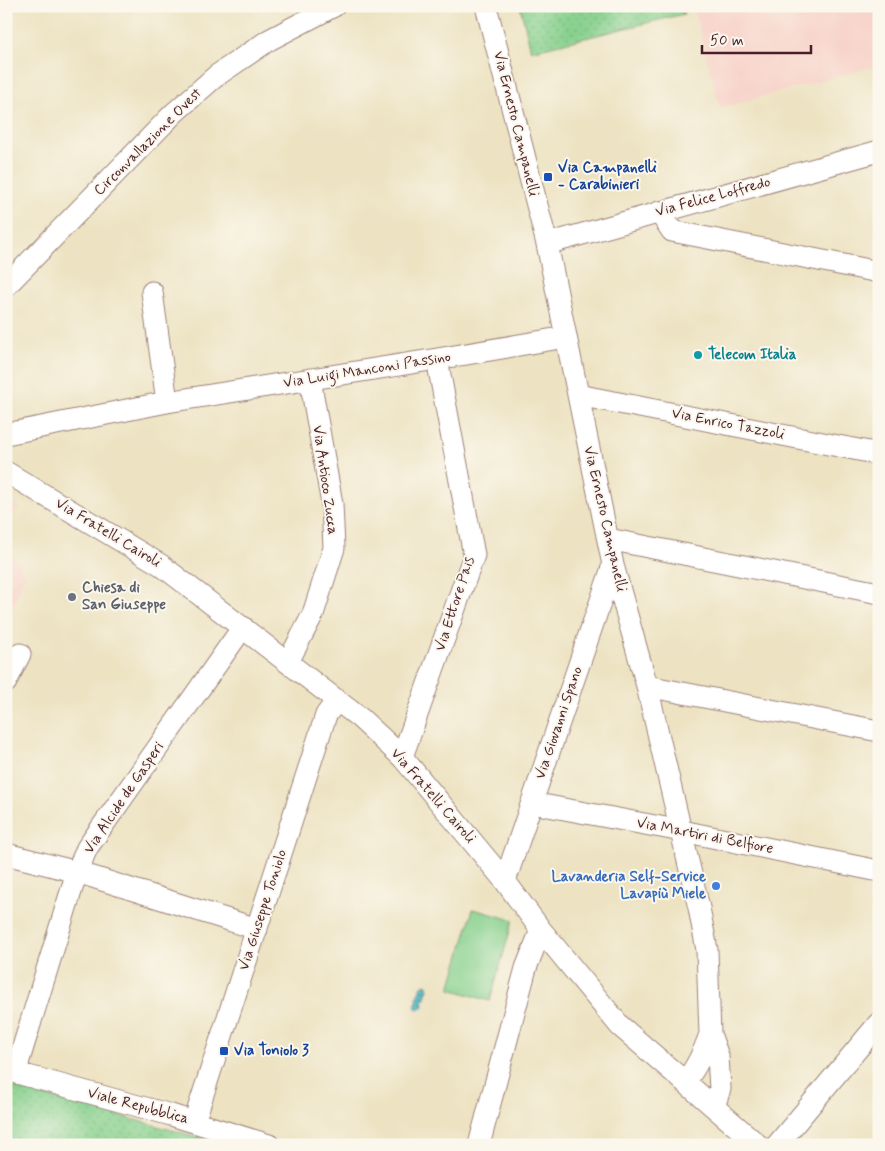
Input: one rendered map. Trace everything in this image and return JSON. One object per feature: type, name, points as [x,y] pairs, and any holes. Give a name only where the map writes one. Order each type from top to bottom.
[{"type":"street","name":"Circonvallazione Ovest","points":[[6,286],[172,114],[216,76],[269,40],[334,6]]},
{"type":"street","name":"Via Ernesto Campanelli","points":[[486,6],[547,244],[613,565],[647,686],[700,908],[707,950],[710,1034],[718,1056],[720,1080],[720,1089],[714,1106]]},
{"type":"street","name":"Via Felice Loffredo","points":[[547,244],[879,151]]},
{"type":"street","points":[[659,212],[672,231],[879,272]]},
{"type":"street","points":[[152,292],[168,402]]},
{"type":"street","name":"Via Luigi Manconi Passino","points":[[6,434],[168,402],[566,337]]},
{"type":"street","name":"Via Ettore Pais","points":[[402,757],[474,555],[437,359]]},
{"type":"street","name":"Via Antioco Zucca","points":[[288,662],[313,614],[334,548],[332,504],[310,379]]},
{"type":"street","name":"Via Enrico Tazzoli","points":[[578,395],[879,454]]},
{"type":"street","name":"Via Fratelli Cairoli","points":[[6,472],[162,565],[360,718],[402,757],[505,881],[541,930],[620,1026],[758,1145]]},
{"type":"street","points":[[608,539],[879,593]]},
{"type":"street","name":"Via Giovanni Spano","points":[[505,881],[613,565]]},
{"type":"street","name":"Via Alcide de Gasperi","points":[[12,1072],[19,1060],[77,872],[87,848],[243,627]]},
{"type":"street","points":[[6,682],[20,654]]},
{"type":"street","points":[[647,686],[879,731]]},
{"type":"street","name":"Via Giuseppe Toniolo","points":[[194,1122],[326,715],[337,700]]},
{"type":"street","name":"Via Martiri di Belfiore","points":[[532,803],[879,871]]},
{"type":"street","points":[[6,854],[77,872],[257,929]]},
{"type":"street","points":[[479,1145],[526,968],[541,930]]},
{"type":"street","points":[[777,1145],[879,1024]]},
{"type":"street","name":"Via Ernesto Campanelli","points":[[685,1082],[704,1052],[710,1034]]},
{"type":"street","name":"Viale Repubblica","points":[[12,1072],[171,1114],[269,1145]]},
{"type":"shaded area","points":[[693,6],[879,6],[879,65],[720,108]]},
{"type":"shaded area","points":[[6,499],[19,507],[6,529]]},
{"type":"shaded area","points":[[6,553],[20,564],[23,573],[26,573],[6,621]]},
{"type":"green space","points":[[520,6],[682,6],[684,14],[531,51]]},
{"type":"green space","points":[[473,909],[513,920],[490,1001],[450,989]]},
{"type":"green space","points":[[6,1085],[228,1145],[6,1145]]},
{"type":"water","points":[[424,984],[427,985],[428,990],[426,992],[426,999],[423,1000],[424,1006],[420,1010],[415,1005],[418,993]]},
{"type":"place","name":"Via Campanelli - Carabinieri","points":[[548,177]]},
{"type":"place","name":"Telecom Italia","points":[[698,355]]},
{"type":"place","name":"Chiesa di San Giuseppe","points":[[72,597]]},
{"type":"place","name":"Lavanderia Self-Service Lavapiù Miele","points":[[716,886]]},
{"type":"place","name":"Via Toniolo 3","points":[[224,1051]]}]
